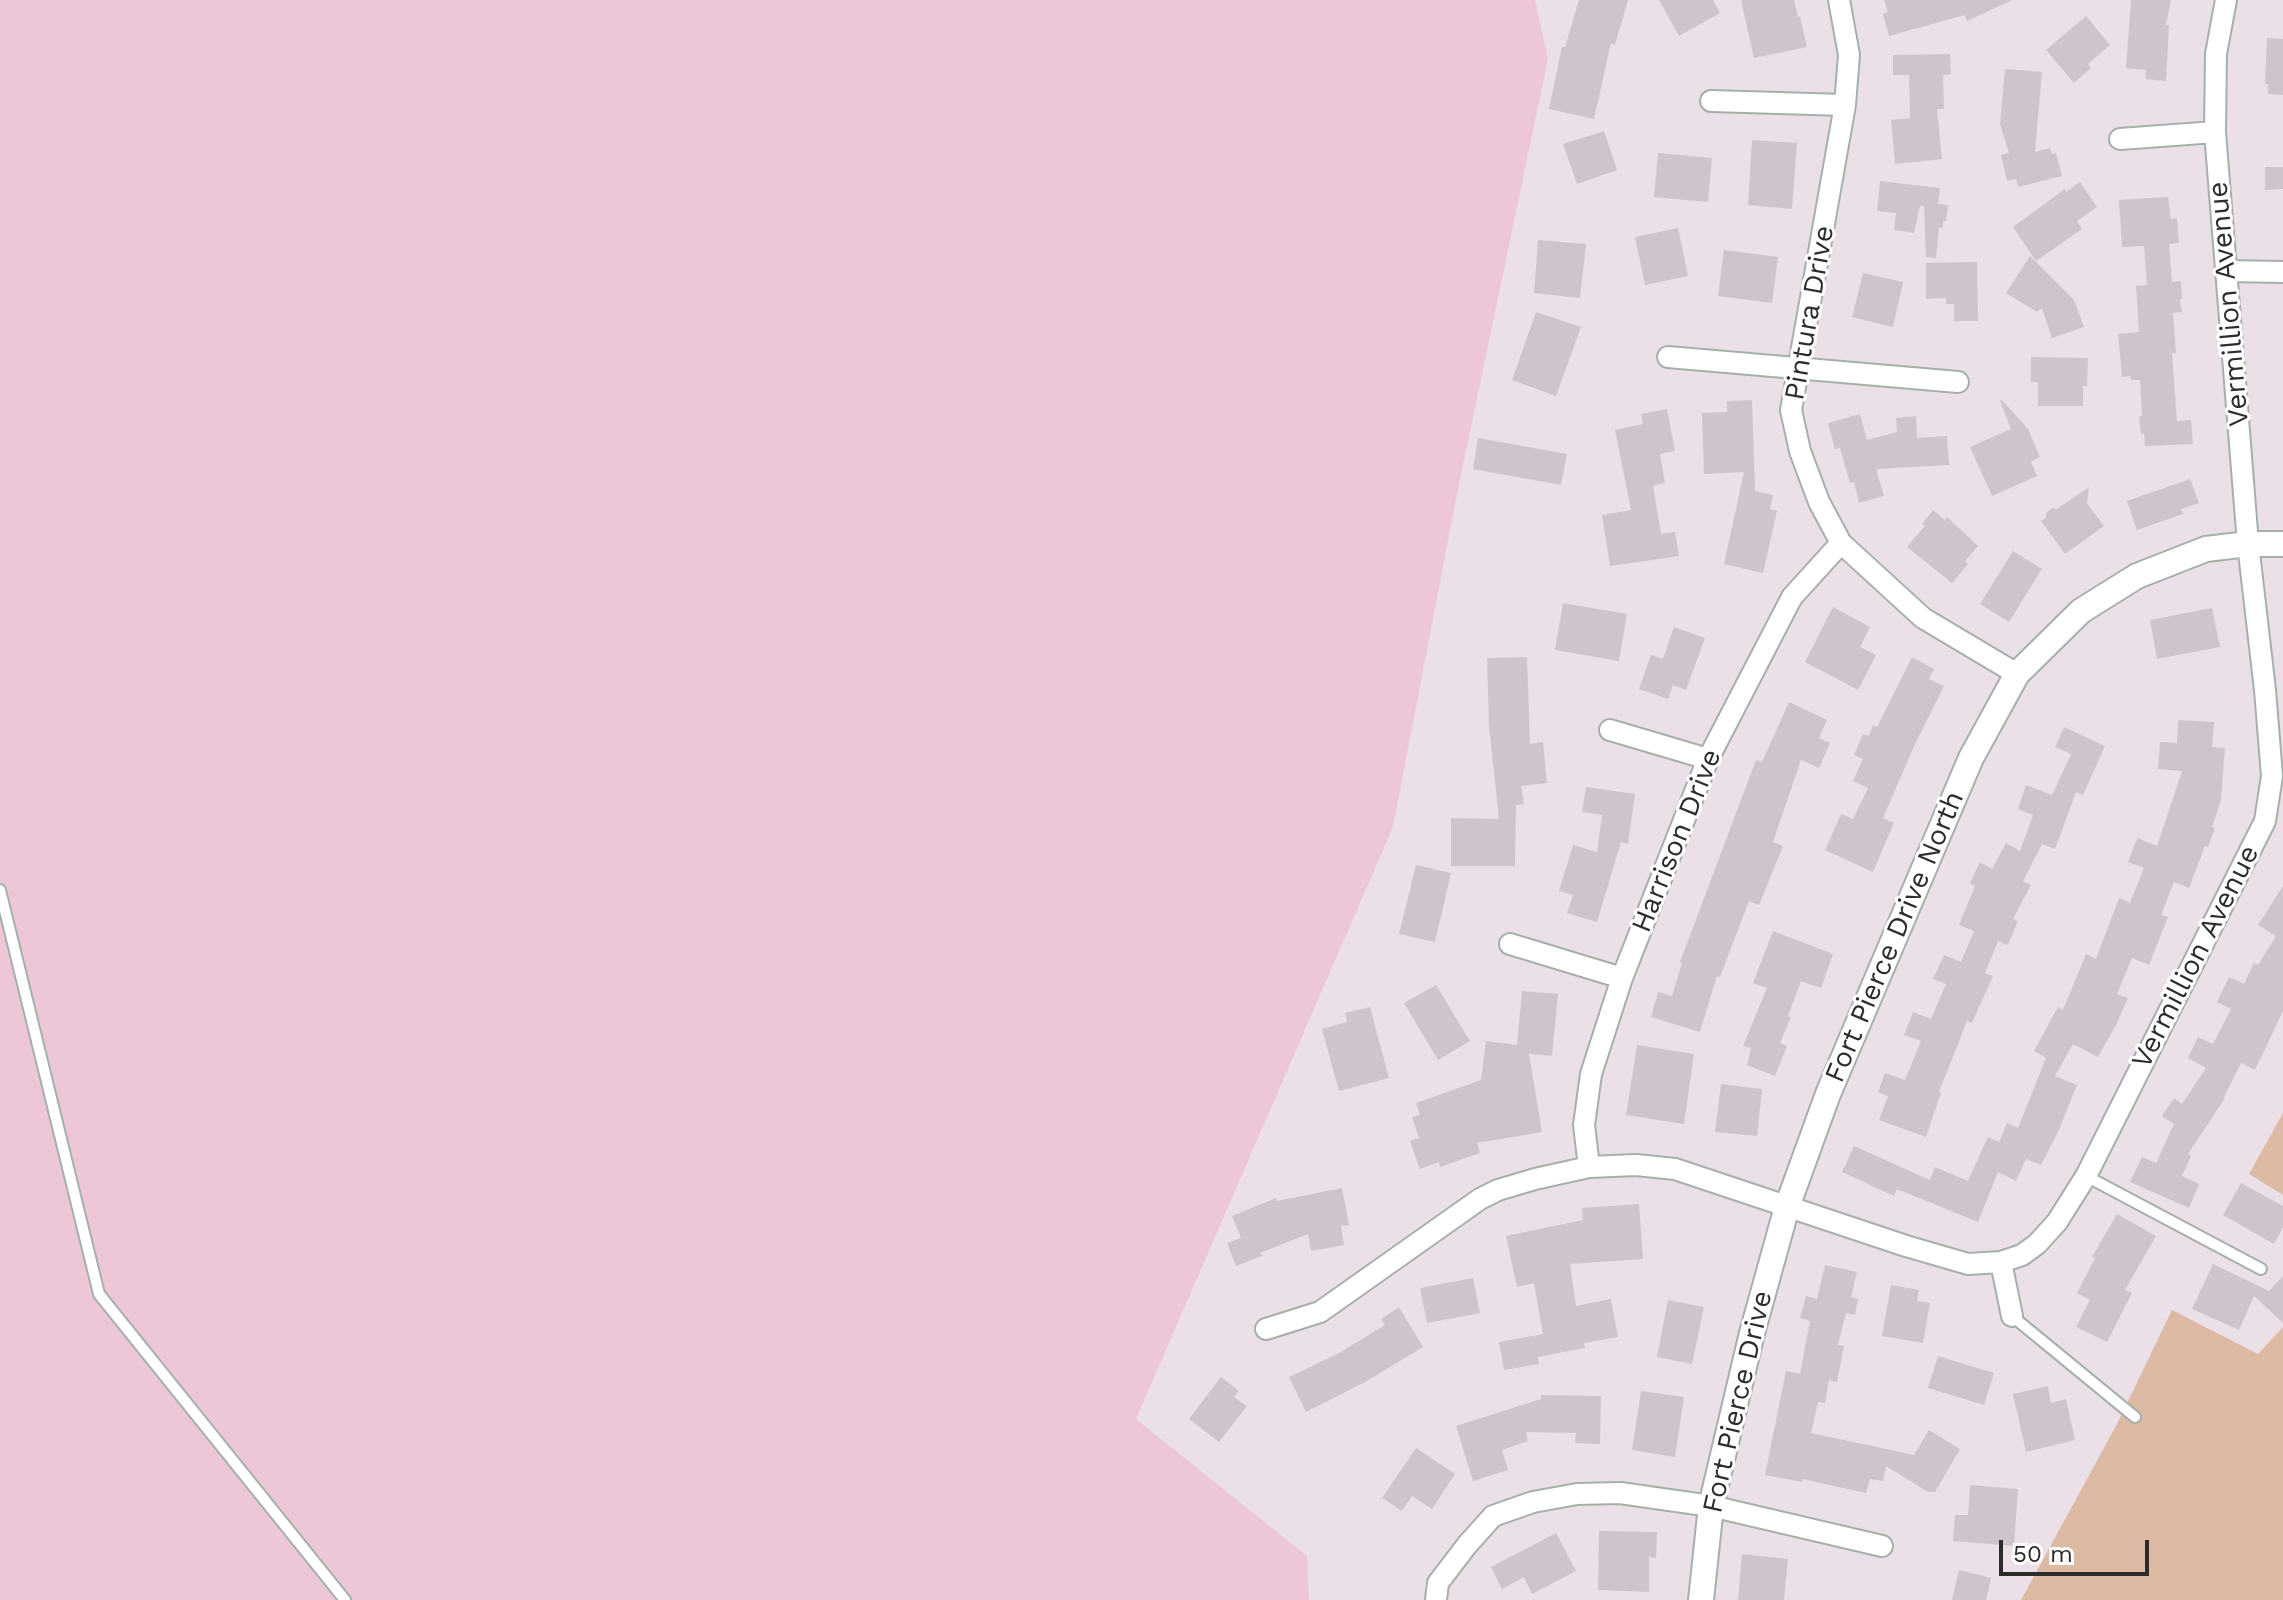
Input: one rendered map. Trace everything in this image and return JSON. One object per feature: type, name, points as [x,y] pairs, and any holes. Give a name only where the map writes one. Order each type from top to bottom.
[{"type":"street","name":"Pintura Drive","points":[[1839,0],[1849,55],[1845,105],[1791,410],[1800,451],[1819,502],[1841,543],[1923,618],[2017,674]]},
{"type":"street","name":"Vermillion Avenue","points":[[1266,1329],[1320,1312],[1480,1199],[1510,1186],[1589,1167],[1636,1165],[1675,1169],[1968,1264],[2001,1262],[2022,1255],[2057,1222],[2086,1176],[2265,821],[2272,776],[2248,544],[2215,132],[2216,54],[2226,0]]},
{"type":"street","points":[[1711,101],[1845,105]]},
{"type":"street","points":[[2120,139],[2215,132]]},
{"type":"street","points":[[2225,271],[2283,272]]},
{"type":"street","points":[[1668,357],[1958,382]]},
{"type":"street","name":"Harrison Drive","points":[[1589,1167],[1584,1125],[1591,1074],[1622,978],[1708,759],[1792,597],[1841,543]]},
{"type":"street","name":"Fort Pierce Drive North","points":[[1787,1207],[1828,1094],[1971,758],[2017,674],[2081,611],[2137,576],[2206,549],[2283,544]]},
{"type":"street","points":[[1610,730],[1708,759]]},
{"type":"street","points":[[1510,944],[1622,978]]},
{"type":"street","name":"Fort Pierce Drive","points":[[1701,1600],[1711,1506],[1752,1333],[1787,1207]]},
{"type":"street","points":[[2001,1262],[2012,1316]]},
{"type":"street","points":[[1436,1600],[1438,1583],[1493,1516],[1533,1502],[1577,1494],[1620,1493],[1711,1506],[1882,1546]]},
{"type":"lane","points":[[0,890],[99,1294],[345,1600]]},
{"type":"lane","points":[[2086,1176],[2261,1269]]},
{"type":"lane","points":[[2012,1316],[2135,1417]]},
{"type":"shaded area","points":[[2283,1113],[2283,1195],[2249,1174]]},
{"type":"shaded area","points":[[2172,1310],[2258,1354],[2283,1327],[2283,1600],[2021,1600],[2117,1424]]},
{"type":"sand","points":[[0,0],[1535,0],[1548,59],[1458,489],[1393,827],[1136,1419],[1307,1556],[1309,1600],[0,1600]]},
{"type":"building","points":[[1579,0],[1628,0],[1615,45],[1611,43],[1594,119],[1549,109],[1562,47],[1565,47]]},
{"type":"building","points":[[1659,0],[1713,0],[1720,13],[1679,36]]},
{"type":"building","points":[[1741,0],[1794,0],[1807,47],[1754,58]]},
{"type":"building","points":[[1884,0],[2012,0],[1967,21],[1965,15],[1889,36],[1883,14],[1888,12]]},
{"type":"building","points":[[2131,0],[2171,0],[2166,25],[2169,25],[2166,81],[2145,79],[2146,70],[2126,68]]},
{"type":"building","points":[[2086,16],[2110,45],[2088,64],[2091,68],[2074,83],[2046,50]]},
{"type":"building","points":[[2267,38],[2283,39],[2283,95],[2268,94],[2268,84],[2265,84]]},
{"type":"building","points":[[1950,54],[1951,74],[1943,75],[1944,109],[1937,109],[1942,159],[1895,164],[1891,120],[1910,118],[1909,75],[1893,75],[1893,55]]},
{"type":"building","points":[[2005,69],[2042,72],[2035,152],[2050,148],[2052,154],[2056,153],[2062,176],[2018,187],[2016,179],[2007,181],[2001,155],[2009,153],[2000,124]]},
{"type":"building","points":[[1604,131],[1617,170],[1577,184],[1563,144]]},
{"type":"building","points":[[1752,140],[1797,143],[1792,209],[1748,205]]},
{"type":"building","points":[[1658,153],[1712,158],[1708,202],[1654,197]]},
{"type":"building","points":[[2265,167],[2283,167],[2283,189],[2265,190]]},
{"type":"building","points":[[1880,181],[1940,188],[1938,204],[1948,205],[1946,221],[1943,221],[1943,228],[1939,227],[1936,258],[1926,257],[1924,206],[1920,206],[1914,233],[1894,230],[1896,213],[1877,211]]},
{"type":"building","points":[[2080,182],[2097,207],[2077,221],[2082,229],[2036,261],[2013,227],[2065,189],[2066,192]]},
{"type":"building","points":[[2168,197],[2171,219],[2177,218],[2179,243],[2169,244],[2172,282],[2181,281],[2182,299],[2182,312],[2173,313],[2176,353],[2172,353],[2177,421],[2191,420],[2193,444],[2145,446],[2139,416],[2142,416],[2140,380],[2122,377],[2118,334],[2139,332],[2136,286],[2147,285],[2144,246],[2122,247],[2119,200]]},
{"type":"building","points":[[1678,228],[1688,276],[1645,285],[1635,237]]},
{"type":"building","points":[[1538,240],[1586,244],[1580,298],[1534,293]]},
{"type":"building","points":[[1724,250],[1778,257],[1772,303],[1718,296]]},
{"type":"building","points":[[2030,256],[2074,300],[2084,327],[2052,338],[2042,308],[2037,312],[2006,293]]},
{"type":"building","points":[[1977,262],[1978,321],[1954,321],[1954,304],[1946,304],[1946,298],[1926,299],[1926,263]]},
{"type":"building","points":[[1863,273],[1903,282],[1893,327],[1852,317]]},
{"type":"building","points":[[1536,312],[1581,327],[1556,396],[1512,380]]},
{"type":"building","points":[[2031,357],[2088,358],[2083,406],[2038,406],[2038,382],[2031,382]]},
{"type":"building","points":[[1752,400],[1755,491],[1773,495],[1770,509],[1777,511],[1763,573],[1724,564],[1744,472],[1704,474],[1702,413],[1727,412],[1727,401]]},
{"type":"building","points":[[2002,400],[2028,429],[2040,457],[2031,462],[2037,476],[1992,496],[1970,447],[2011,429]]},
{"type":"building","points":[[1667,409],[1675,451],[1660,454],[1665,483],[1653,486],[1661,534],[1675,532],[1679,556],[1610,566],[1602,515],[1631,510],[1615,430],[1643,424],[1641,414]]},
{"type":"building","points":[[1860,414],[1867,440],[1897,432],[1896,418],[1916,416],[1917,438],[1947,436],[1949,465],[1876,469],[1884,496],[1859,503],[1854,482],[1850,483],[1840,448],[1835,449],[1828,423]]},
{"type":"building","points":[[1478,438],[1567,454],[1561,485],[1473,469]]},
{"type":"building","points":[[2190,479],[2199,503],[2181,509],[2183,514],[2137,530],[2127,501]]},
{"type":"building","points":[[2089,487],[2087,503],[2104,526],[2065,554],[2041,521],[2053,508],[2057,509]]},
{"type":"building","points":[[1933,510],[1945,520],[1947,517],[1978,546],[1952,583],[1907,547],[1925,526],[1922,524]]},
{"type":"building","points":[[2013,551],[2042,569],[2009,622],[1980,604]]},
{"type":"building","points":[[1563,603],[1627,614],[1619,661],[1555,650]]},
{"type":"building","points":[[1833,607],[1870,627],[1860,647],[1876,655],[1858,690],[1805,662]]},
{"type":"building","points":[[2212,608],[2220,647],[2157,659],[2150,620]]},
{"type":"building","points":[[1674,627],[1705,638],[1686,690],[1673,685],[1668,699],[1639,689],[1651,655],[1663,659]]},
{"type":"building","points":[[1527,657],[1530,744],[1543,742],[1547,783],[1521,786],[1524,804],[1516,805],[1515,866],[1451,866],[1451,818],[1499,819],[1489,726],[1487,658]]},
{"type":"building","points":[[1912,657],[1934,669],[1929,679],[1944,686],[1883,818],[1894,823],[1873,872],[1825,850],[1841,814],[1853,819],[1868,788],[1853,781],[1863,759],[1854,755],[1863,734],[1869,736],[1873,725],[1877,727]]},
{"type":"building","points":[[1789,702],[1827,720],[1819,738],[1830,743],[1819,768],[1801,760],[1773,842],[1783,846],[1759,905],[1749,901],[1720,977],[1717,976],[1700,1032],[1651,1017],[1658,992],[1672,996],[1680,962],[1756,760],[1762,762]]},
{"type":"building","points":[[2178,720],[2214,722],[2212,747],[2225,748],[2221,800],[2212,827],[2215,828],[2189,888],[2174,882],[2161,915],[2168,917],[2149,965],[2132,958],[2117,994],[2128,998],[2098,1057],[2073,1044],[2055,1076],[2077,1085],[2041,1165],[2026,1159],[2016,1181],[1998,1172],[1978,1222],[1897,1189],[1894,1196],[1842,1172],[1854,1146],[1930,1180],[1935,1167],[1968,1181],[1988,1137],[1999,1142],[2007,1123],[2018,1128],[2046,1058],[2034,1051],[2058,1007],[2063,1010],[2086,954],[2096,959],[2119,898],[2130,903],[2144,868],[2128,862],[2137,838],[2157,846],[2182,771],[2158,769],[2160,742],[2177,743]]},
{"type":"building","points":[[2064,727],[2105,746],[2083,795],[2076,792],[2055,849],[2042,844],[2023,881],[2031,885],[2013,919],[2018,921],[2008,945],[1998,941],[1985,973],[1993,976],[1972,1023],[1967,1021],[1939,1092],[1926,1137],[1879,1120],[1888,1096],[1878,1092],[1885,1073],[1905,1080],[1921,1041],[1904,1035],[1913,1012],[1931,1019],[1946,984],[1933,979],[1944,955],[1961,962],[1974,931],[1959,925],[1975,886],[1970,883],[1980,862],[1992,869],[2006,843],[2020,851],[2033,815],[2018,809],[2026,785],[2052,795],[2071,754],[2055,747]]},
{"type":"building","points":[[1586,787],[1635,794],[1628,844],[1621,842],[1597,922],[1567,913],[1573,895],[1559,891],[1573,845],[1597,852],[1602,815],[1582,812]]},
{"type":"building","points":[[1416,865],[1451,873],[1435,942],[1399,934]]},
{"type":"building","points":[[2283,886],[2283,1011],[2255,1070],[2241,1063],[2225,1098],[2188,1154],[2191,1156],[2182,1176],[2199,1184],[2189,1208],[2130,1182],[2142,1157],[2156,1163],[2174,1124],[2162,1116],[2174,1098],[2182,1104],[2206,1068],[2188,1058],[2198,1037],[2213,1044],[2231,1009],[2217,1002],[2229,977],[2244,984],[2254,963],[2258,965],[2276,936],[2258,925]]},
{"type":"building","points":[[1773,931],[1833,954],[1821,988],[1801,981],[1780,1043],[1787,1046],[1775,1076],[1747,1065],[1751,1048],[1743,1046],[1767,988],[1753,983]]},
{"type":"building","points":[[1436,985],[1470,1041],[1438,1060],[1404,1003]]},
{"type":"building","points":[[1522,991],[1558,994],[1552,1056],[1529,1054],[1542,1132],[1477,1143],[1480,1153],[1440,1167],[1439,1162],[1420,1169],[1410,1141],[1419,1138],[1412,1117],[1420,1115],[1416,1103],[1481,1080],[1486,1041],[1517,1045]]},
{"type":"building","points":[[1370,1007],[1389,1078],[1339,1091],[1322,1029],[1347,1022],[1345,1013]]},
{"type":"building","points":[[1637,1045],[1694,1054],[1684,1124],[1626,1115]]},
{"type":"building","points":[[1721,1084],[1762,1089],[1757,1136],[1715,1132]]},
{"type":"building","points":[[2241,1183],[2283,1206],[2283,1227],[2274,1244],[2223,1215]]},
{"type":"building","points":[[1342,1188],[1349,1225],[1341,1226],[1344,1245],[1311,1251],[1308,1234],[1236,1266],[1227,1243],[1241,1238],[1232,1216],[1276,1198],[1277,1201]]},
{"type":"building","points":[[1639,1204],[1643,1259],[1570,1264],[1576,1306],[1611,1299],[1618,1337],[1584,1343],[1585,1348],[1538,1357],[1539,1364],[1504,1370],[1499,1342],[1543,1334],[1534,1283],[1517,1287],[1506,1236],[1583,1220],[1582,1208]]},
{"type":"building","points":[[2117,1214],[2156,1236],[2125,1290],[2132,1293],[2107,1342],[2076,1327],[2090,1300],[2077,1293],[2095,1258],[2092,1257]]},
{"type":"building","points":[[2213,1264],[2269,1291],[2283,1276],[2283,1323],[2254,1296],[2239,1330],[2192,1309]]},
{"type":"building","points":[[1825,1265],[1857,1272],[1851,1297],[1858,1299],[1855,1315],[1846,1313],[1838,1345],[1844,1346],[1837,1382],[1829,1380],[1825,1403],[1818,1402],[1811,1433],[1914,1455],[1929,1430],[1960,1449],[1935,1492],[1928,1492],[1886,1466],[1883,1481],[1870,1479],[1866,1493],[1802,1479],[1802,1482],[1765,1475],[1786,1371],[1800,1374],[1810,1321],[1800,1318],[1806,1296],[1817,1299]]},
{"type":"building","points":[[1473,1278],[1480,1313],[1427,1323],[1420,1288]]},
{"type":"building","points":[[1891,1285],[1919,1290],[1917,1301],[1930,1303],[1923,1343],[1882,1336]]},
{"type":"building","points":[[1668,1300],[1704,1307],[1692,1364],[1657,1357]]},
{"type":"building","points":[[1399,1307],[1423,1347],[1365,1382],[1306,1412],[1289,1377],[1341,1352],[1385,1325],[1381,1319]]},
{"type":"building","points":[[1938,1356],[1994,1373],[1984,1405],[1928,1388]]},
{"type":"building","points":[[1221,1377],[1239,1391],[1234,1397],[1247,1406],[1219,1442],[1189,1419]]},
{"type":"building","points":[[2048,1386],[2051,1403],[2066,1399],[2075,1440],[2026,1452],[2013,1394]]},
{"type":"building","points":[[1641,1391],[1684,1397],[1675,1457],[1632,1450]]},
{"type":"building","points":[[1541,1395],[1601,1396],[1600,1444],[1575,1443],[1576,1433],[1526,1432],[1528,1441],[1502,1450],[1508,1470],[1473,1481],[1456,1426],[1541,1399]]},
{"type":"building","points":[[1416,1448],[1455,1474],[1432,1509],[1412,1496],[1402,1511],[1382,1498]]},
{"type":"building","points":[[1970,1485],[2018,1489],[2014,1546],[1953,1541],[1955,1515],[1968,1515]]},
{"type":"building","points":[[1599,1531],[1657,1532],[1656,1558],[1649,1557],[1649,1592],[1598,1590]]},
{"type":"building","points":[[1556,1533],[1576,1571],[1532,1594],[1524,1577],[1502,1589],[1491,1567]]},
{"type":"building","points":[[1742,1554],[1788,1559],[1784,1600],[1738,1600]]},
{"type":"building","points":[[1959,1570],[1991,1578],[1986,1600],[1952,1600]]}]
